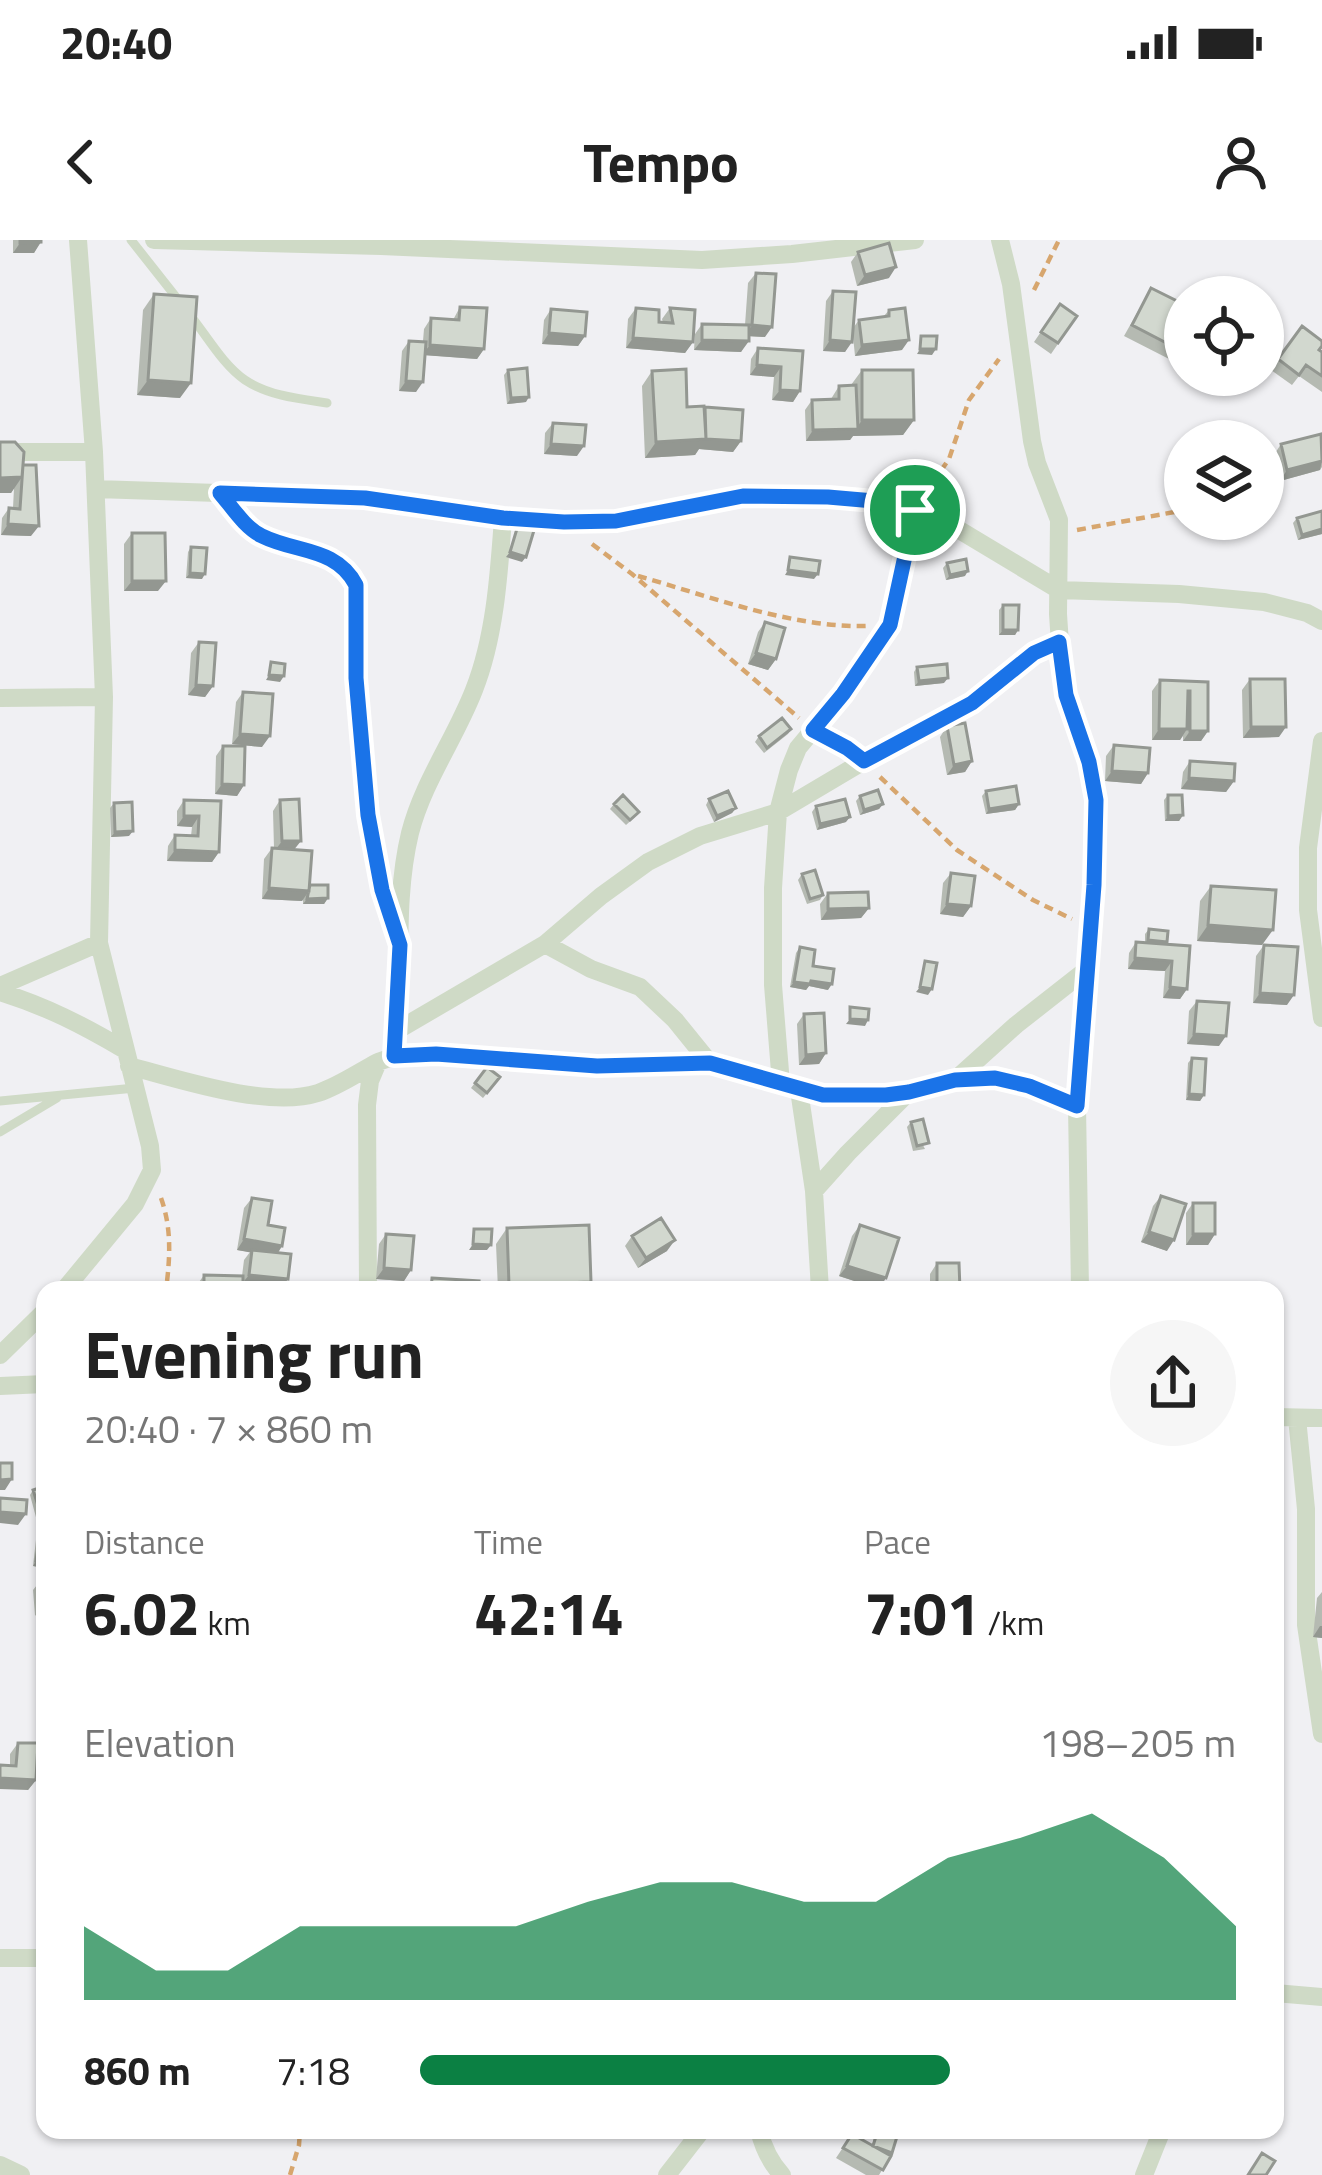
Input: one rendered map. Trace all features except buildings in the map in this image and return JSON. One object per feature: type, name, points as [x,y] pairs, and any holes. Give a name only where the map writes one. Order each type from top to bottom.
[{"type":"street","points":[[71,1281],[135,1204],[152,1170],[99,943],[104,697],[94,452],[78,240]]},
{"type":"street","points":[[154,240],[702,260],[916,240]]},
{"type":"street","points":[[1000,240],[1031,441],[1060,534],[1059,642],[1066,695],[1089,762],[1096,800],[1077,1106],[1080,1281]]},
{"type":"street","points":[[0,452],[94,452]]},
{"type":"street","points":[[96,489],[365,498],[564,522],[616,521],[743,496],[874,501],[946,522],[1059,590],[1179,593],[1264,602],[1307,613],[1322,622]]},
{"type":"street","points":[[220,493],[257,534],[339,563],[356,585],[356,678],[368,815],[382,890],[400,945]]},
{"type":"street","points":[[819,1281],[814,1191],[773,985],[778,812],[798,748],[843,694],[890,625],[915,510]]},
{"type":"street","points":[[368,1281],[367,1105],[370,1081],[398,1030],[402,884],[409,838],[429,782],[474,690],[499,573],[503,518]]},
{"type":"street","points":[[398,1030],[544,944],[648,862],[700,836],[778,812],[972,703],[1034,653],[1059,642]]},
{"type":"street","points":[[0,698],[104,697]]},
{"type":"street","points":[[1322,741],[1308,848],[1308,910],[1322,1018]]},
{"type":"street","points":[[0,989],[99,943]]},
{"type":"street","points":[[544,944],[591,969],[640,987],[710,1063]]},
{"type":"street","points":[[955,1080],[1086,970]]},
{"type":"street","points":[[0,989],[82,1024],[127,1058],[244,1094],[315,1094],[386,1059],[436,1054],[597,1066],[710,1063],[823,1095],[909,1092],[955,1080],[995,1078],[1077,1106]]},
{"type":"street","points":[[814,1191],[909,1092]]},
{"type":"street","points":[[0,1355],[36,1320]]},
{"type":"street","points":[[0,1386],[36,1384]]},
{"type":"street","points":[[1284,1417],[1322,1418]]},
{"type":"street","points":[[1298,1418],[1314,1509],[1306,1625],[1322,1734]]},
{"type":"street","points":[[0,1958],[36,1958]]},
{"type":"street","points":[[1284,1994],[1322,1997]]},
{"type":"street","points":[[667,2175],[695,2139]]},
{"type":"street","points":[[761,2139],[782,2175]]},
{"type":"street","points":[[1144,2175],[1158,2139]]},
{"type":"street","points":[[0,2165],[21,2175]]},
{"type":"lane","points":[[131,240],[245,380],[279,395],[327,404]]},
{"type":"lane","points":[[0,1101],[135,1088]]},
{"type":"lane","points":[[0,1132],[58,1097]]},
{"type":"path","points":[[1016,324],[1059,240]]},
{"type":"path","points":[[915,510],[949,459],[969,400],[1000,357]]},
{"type":"path","points":[[1060,534],[1164,514]]},
{"type":"path","points":[[564,522],[632,574],[813,730]]},
{"type":"path","points":[[632,574],[803,622],[839,627],[890,625]]},
{"type":"path","points":[[864,761],[957,850],[1033,900],[1090,928]]},
{"type":"path","points":[[152,1170],[166,1213],[167,1281]]},
{"type":"path","points":[[290,2175],[299,2139]]},
{"type":"route","points":[[220,493],[365,498],[564,522],[616,521],[708,501],[787,494],[874,501],[915,510],[890,625],[813,730],[864,761],[972,703],[1034,653],[1059,642],[1066,695],[1089,762],[1096,800],[1077,1106],[995,1078],[955,1080],[886,1095],[823,1095],[710,1063],[597,1066],[436,1054],[394,1056],[400,945],[382,890],[368,815],[356,678],[356,585],[339,563],[257,534],[220,493]]}]
